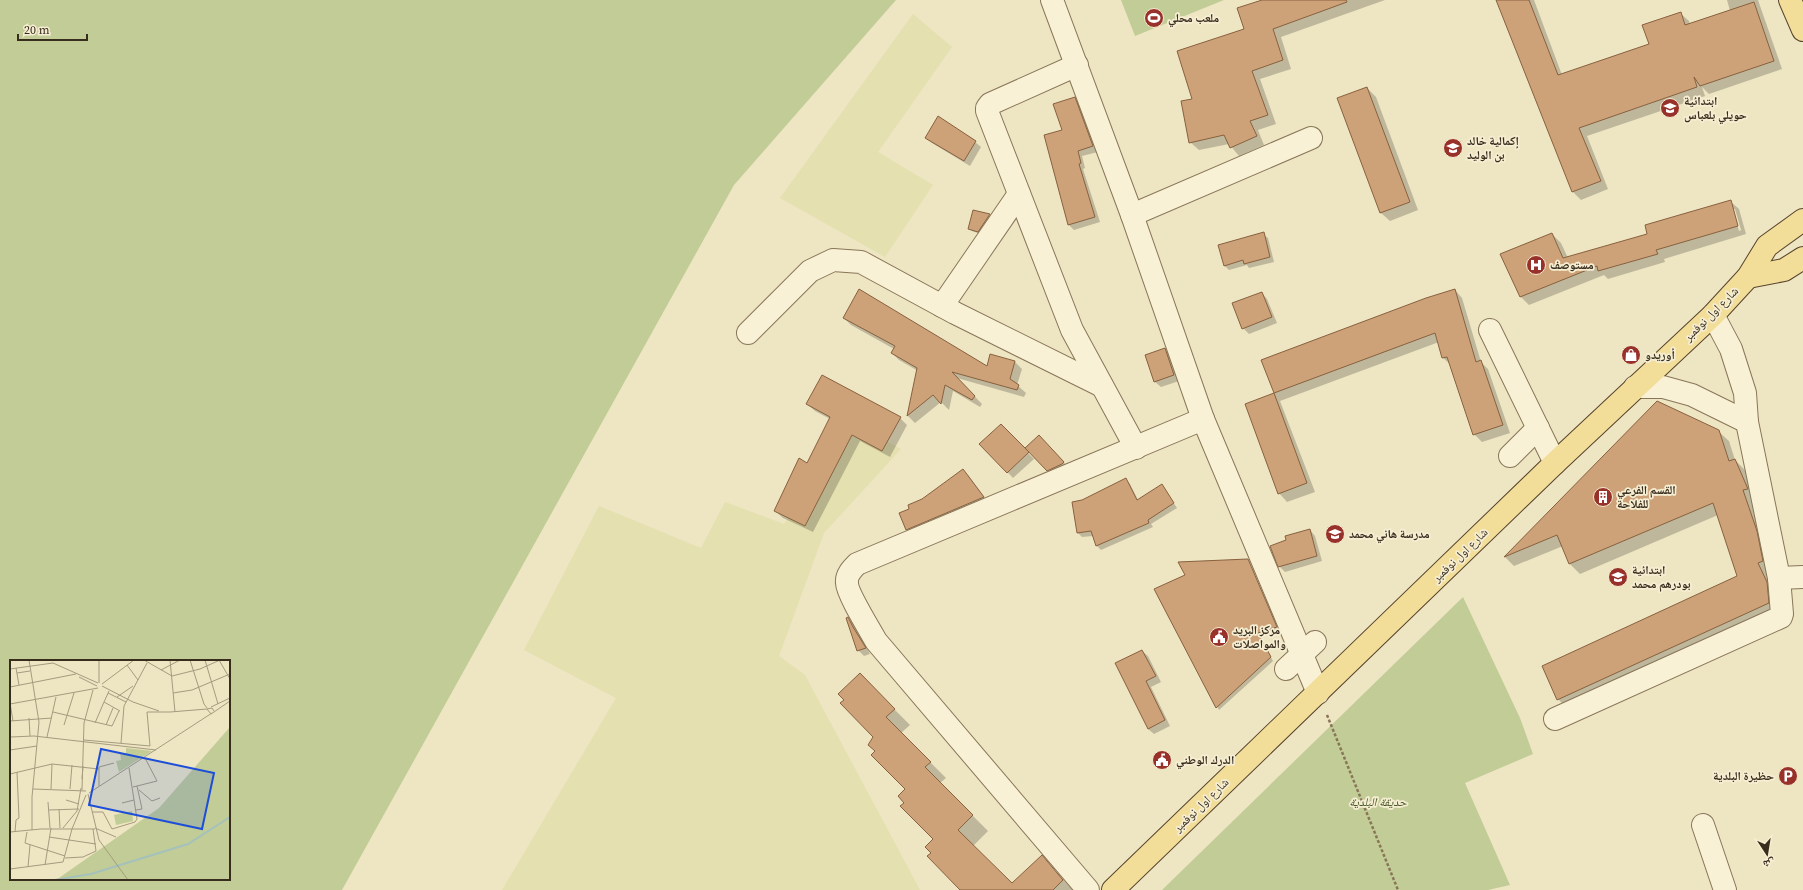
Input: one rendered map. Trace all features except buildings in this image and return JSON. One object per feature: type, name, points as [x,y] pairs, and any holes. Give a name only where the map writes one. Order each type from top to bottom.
[{"type":"main road","points":[[1790,0],[1803,30]]},
{"type":"main road","name":"شارع اول نوفمبر","points":[[1113,890],[1555,463],[1712,315],[1748,277],[1767,246],[1803,220]]},
{"type":"main road","points":[[1748,277],[1784,270],[1803,258]]},
{"type":"street","points":[[1052,0],[1132,215],[1204,419],[1301,655],[1318,692]]},
{"type":"street","points":[[1077,65],[990,104],[987,108],[988,115],[1072,330],[1136,448]]},
{"type":"street","points":[[1132,215],[1311,138]]},
{"type":"street","points":[[942,306],[1019,194]]},
{"type":"street","points":[[748,334],[810,271],[833,260],[861,262],[942,306],[1102,386]]},
{"type":"street","points":[[1555,719],[1781,617],[1782,609],[1779,578],[1747,422],[1745,392],[1731,349],[1712,315]]},
{"type":"street","points":[[1490,330],[1555,463]]},
{"type":"street","points":[[1635,387],[1663,387],[1692,395],[1747,422]]},
{"type":"street","points":[[1088,890],[876,642],[853,599],[847,583],[850,572],[857,564],[1204,419]]},
{"type":"street","points":[[1510,456],[1538,428]]},
{"type":"street","points":[[1779,578],[1803,577]]},
{"type":"street","points":[[1703,825],[1725,890]]},
{"type":"path","points":[[1318,692],[1398,890]]},
{"type":"shaded area","points":[[913,14],[952,47],[878,152],[933,185],[885,257],[780,198]]},
{"type":"shaded area","points":[[852,422],[901,449],[824,533],[779,656],[805,675],[920,890],[502,890],[616,698],[524,650],[599,506],[701,548],[725,502],[784,524]]},
{"type":"green space","points":[[0,0],[896,0],[734,185],[342,890],[0,890]]},
{"type":"green space","name":"ملعب محلي","points":[[1121,0],[1224,0],[1135,36]]},
{"type":"green space","name":"حديقة البلدية","points":[[1463,597],[1520,718],[1533,754],[1465,783],[1510,885],[1488,890],[1162,890]]},
{"type":"place","name":"ملعب محلي","points":[[1154,18]]},
{"type":"place","name":"ابتدائية حويلي بلعباس","points":[[1670,108]]},
{"type":"place","name":"إكمالية خالد بن الوليد","points":[[1453,148]]},
{"type":"place","name":"مستوصف","points":[[1536,265]]},
{"type":"place","name":"أوريدو","points":[[1631,355]]},
{"type":"place","name":"القسم الفرعي للفلاحة","points":[[1603,497]]},
{"type":"place","name":"مدرسة هاني محمد","points":[[1335,534]]},
{"type":"place","name":"ابتدائية بودرهم محمد","points":[[1618,577]]},
{"type":"place","name":"مركز البريد والمواصلات","points":[[1219,637]]},
{"type":"place","name":"الدرك الوطني","points":[[1162,760]]},
{"type":"place","name":"حظيرة البلدية","points":[[1788,776]]}]
